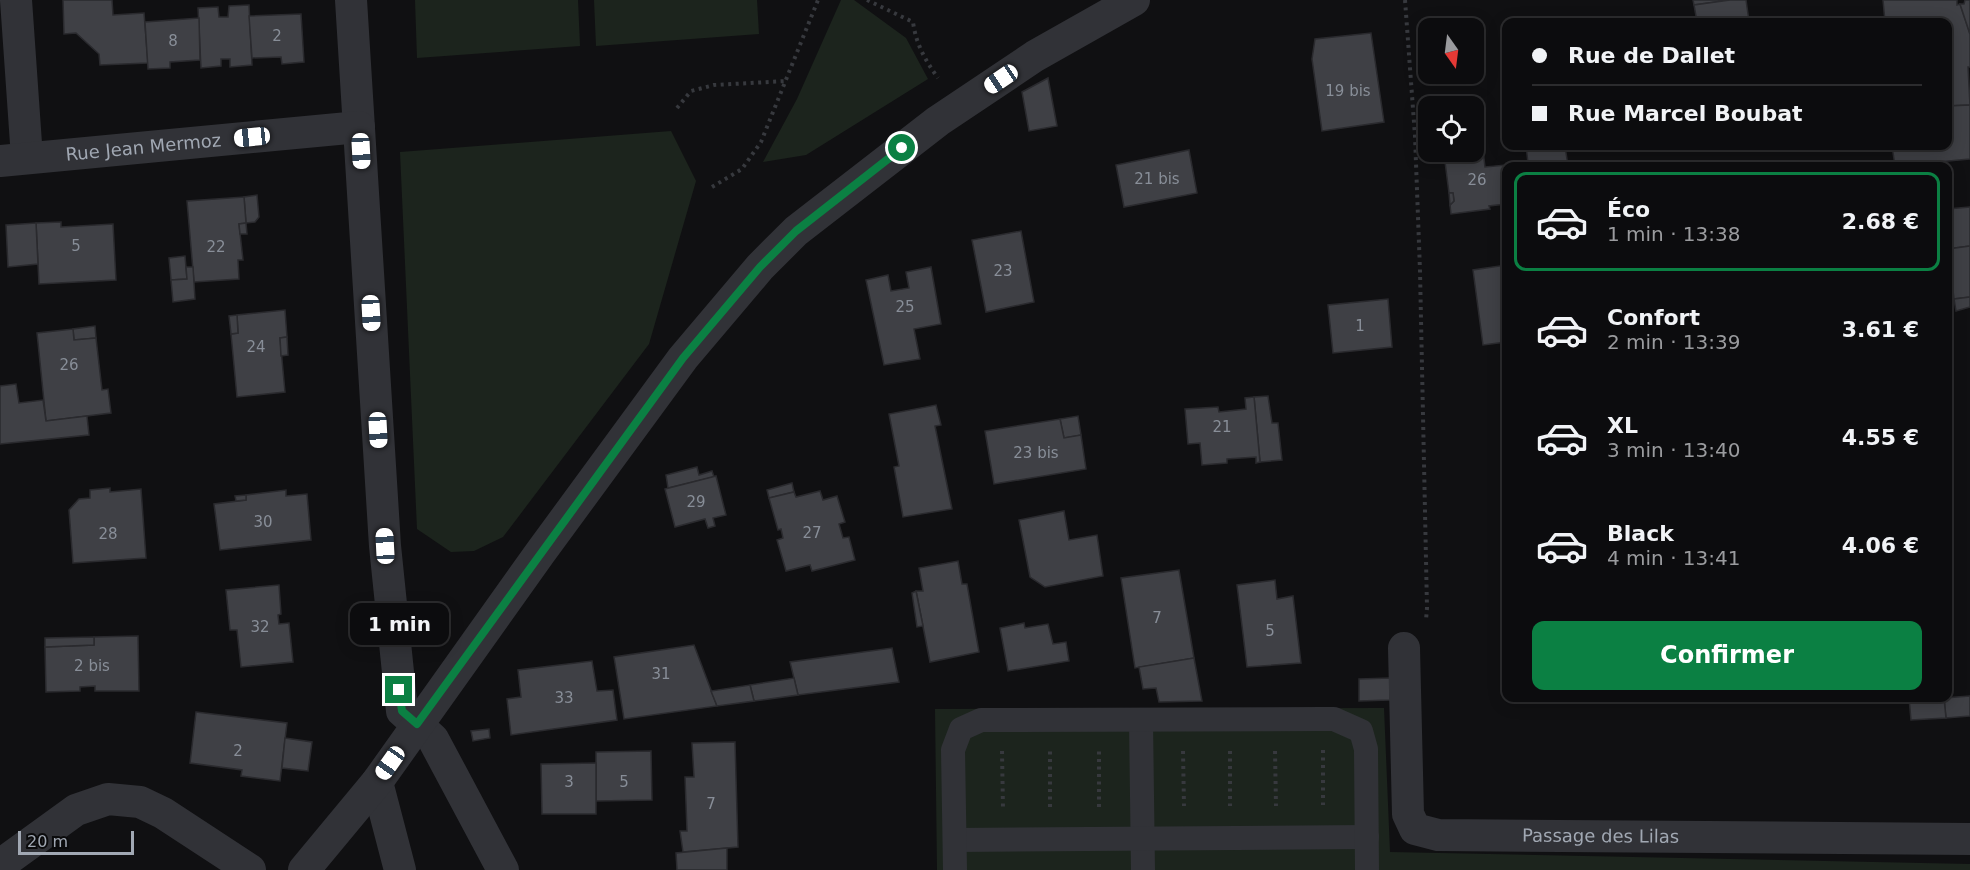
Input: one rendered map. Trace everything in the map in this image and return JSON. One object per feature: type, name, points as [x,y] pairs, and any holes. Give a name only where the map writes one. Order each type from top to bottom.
[{"type":"street","points":[[14,160],[16,0]]},
{"type":"street","points":[[351,0],[385,546],[402,711],[433,739],[492,864]]},
{"type":"street","points":[[304,870],[376,782],[683,358],[760,267],[796,231],[938,121],[1035,56],[1134,0]]},
{"type":"street","name":"Rue Jean Mermoz","points":[[14,160],[359,127]]},
{"type":"street","name":"Passage des Lilas","points":[[1404,648],[1408,814],[1415,829],[1438,835],[1970,839]]},
{"type":"street","points":[[955,870],[953,750],[961,729],[981,720],[1323,719],[1334,720],[1361,731],[1366,748],[1367,870]]},
{"type":"street","points":[[1141,721],[1143,870]]},
{"type":"street","points":[[376,782],[400,870]]},
{"type":"street","points":[[0,865],[76,810],[108,799],[140,802],[163,813],[250,870]]},
{"type":"street","points":[[956,840],[1367,837]]},
{"type":"path","points":[[712,187],[742,169],[761,142],[818,0]]},
{"type":"path","points":[[867,0],[913,22],[915,40],[941,82]]},
{"type":"path","points":[[1404,648],[1424,637],[1428,608],[1415,136],[1405,0]]},
{"type":"path","points":[[676,108],[691,91],[714,85],[786,81]]},
{"type":"path","points":[[1323,719],[1324,837]]},
{"type":"path","points":[[1001,720],[1004,840]]},
{"type":"path","points":[[1099,720],[1099,839]]},
{"type":"path","points":[[1183,720],[1184,838]]},
{"type":"path","points":[[1230,720],[1230,838]]},
{"type":"path","points":[[1274,720],[1277,837]]},
{"type":"path","points":[[1050,839],[1051,721]]},
{"type":"shaded area","points":[[415,0],[578,0],[580,46],[417,58]]},
{"type":"shaded area","points":[[594,0],[757,0],[759,34],[596,46]]},
{"type":"shaded area","points":[[841,0],[854,0],[906,38],[928,79],[806,155],[763,162],[797,99]]},
{"type":"shaded area","points":[[671,131],[696,181],[649,344],[503,537],[474,551],[451,552],[417,529],[400,152]]},
{"type":"shaded area","points":[[1384,708],[1390,852],[1970,864],[1970,870],[937,870],[935,709]]},
{"type":"building","points":[[63,0],[112,0],[113,15],[144,13],[148,63],[100,65],[99,54],[76,33],[64,34]]},
{"type":"building","points":[[1693,0],[1730,0],[1694,5]]},
{"type":"building","points":[[1746,0],[1749,18],[1696,18],[1694,5]]},
{"type":"building","points":[[1883,0],[1957,0],[1970,34],[1970,67],[1968,67],[1970,105],[1952,106],[1952,18],[1885,18]]},
{"type":"building","points":[[1965,0],[1970,0],[1970,34],[1960,4],[1964,4]]},
{"type":"building","points":[[249,5],[252,65],[230,67],[230,59],[221,59],[221,66],[201,68],[198,8],[218,7],[219,17],[228,17],[229,6]]},
{"type":"building","points":[[301,14],[304,62],[282,64],[281,57],[252,58],[249,16]]},
{"type":"building","points":[[199,18],[200,60],[170,62],[170,68],[148,69],[145,22]]},
{"type":"building","points":[[1371,33],[1384,122],[1322,131],[1312,59],[1315,39]]},
{"type":"building","points":[[1048,78],[1057,126],[1029,131],[1022,92]]},
{"type":"building","points":[[1970,105],[1970,159],[1894,162],[1893,150],[1952,150],[1952,106]]},
{"type":"building","points":[[1189,150],[1197,193],[1124,207],[1116,165]]},
{"type":"building","points":[[1526,150],[1566,150],[1567,162],[1528,162]]},
{"type":"building","points":[[1484,158],[1485,167],[1502,165],[1502,204],[1489,206],[1490,209],[1451,214],[1450,205],[1454,201],[1453,193],[1449,193],[1445,162],[1484,162]]},
{"type":"building","points":[[1449,193],[1453,193],[1454,201],[1450,205]]},
{"type":"building","points":[[257,195],[259,217],[255,222],[246,223],[244,197]]},
{"type":"building","points":[[244,197],[246,223],[239,224],[243,260],[238,260],[239,279],[194,282],[187,201]]},
{"type":"building","points":[[1970,207],[1970,246],[1952,248],[1952,209]]},
{"type":"building","points":[[61,222],[61,227],[113,224],[116,280],[39,284],[36,223]]},
{"type":"building","points":[[36,223],[38,264],[8,267],[6,225]]},
{"type":"building","points":[[246,223],[247,234],[240,234],[239,224]]},
{"type":"building","points":[[1021,231],[1034,302],[986,312],[972,240]]},
{"type":"building","points":[[1970,246],[1970,297],[1954,299],[1952,248]]},
{"type":"building","points":[[185,256],[187,279],[171,280],[169,258]]},
{"type":"building","points":[[1502,266],[1502,343],[1483,345],[1473,270]]},
{"type":"building","points":[[186,267],[193,267],[195,299],[173,302],[171,280],[187,279]]},
{"type":"building","points":[[931,267],[941,324],[914,329],[920,359],[884,365],[866,280],[888,275],[891,291],[909,288],[906,272]]},
{"type":"building","points":[[1970,297],[1970,307],[1956,311],[1954,299]]},
{"type":"building","points":[[1388,299],[1392,347],[1333,353],[1328,305]]},
{"type":"building","points":[[285,310],[287,337],[280,338],[285,392],[237,397],[231,334],[238,333],[237,315]]},
{"type":"building","points":[[237,315],[238,333],[231,334],[229,316]]},
{"type":"building","points":[[95,326],[96,338],[74,340],[73,329]]},
{"type":"building","points":[[73,329],[74,340],[96,338],[102,390],[108,389],[111,413],[46,421],[37,333]]},
{"type":"building","points":[[287,337],[288,355],[281,356],[280,338]]},
{"type":"building","points":[[16,384],[19,403],[43,400],[46,421],[87,416],[89,435],[0,444],[0,386]]},
{"type":"building","points":[[1268,396],[1272,423],[1278,423],[1282,460],[1260,462],[1254,397]]},
{"type":"building","points":[[1254,397],[1260,462],[1256,463],[1256,457],[1227,459],[1227,463],[1202,465],[1200,443],[1188,444],[1185,409],[1218,407],[1219,412],[1246,409],[1245,398]]},
{"type":"building","points":[[936,405],[941,425],[935,426],[952,509],[903,517],[894,467],[899,466],[889,414]]},
{"type":"building","points":[[1078,416],[1081,435],[1064,438],[1060,419]]},
{"type":"building","points":[[1060,419],[1064,438],[1081,435],[1086,469],[994,484],[985,431]]},
{"type":"building","points":[[697,467],[699,475],[712,471],[714,477],[668,488],[666,475]]},
{"type":"building","points":[[716,476],[726,515],[713,518],[715,526],[708,528],[705,519],[675,527],[665,489]]},
{"type":"building","points":[[792,483],[794,492],[769,498],[767,490]]},
{"type":"building","points":[[110,488],[110,492],[141,489],[146,558],[73,563],[69,510],[79,499],[90,498],[90,490]]},
{"type":"building","points":[[286,490],[286,496],[307,494],[311,540],[220,550],[214,504],[246,500],[246,495]]},
{"type":"building","points":[[820,491],[823,500],[837,496],[845,522],[839,524],[843,538],[849,537],[855,560],[812,571],[810,565],[786,571],[777,540],[783,538],[781,529],[778,530],[769,498],[794,492],[796,497]]},
{"type":"building","points":[[246,495],[246,500],[236,501],[235,496]]},
{"type":"building","points":[[1064,511],[1069,540],[1097,535],[1103,576],[1045,587],[1030,577],[1019,520]]},
{"type":"building","points":[[958,561],[962,584],[967,584],[979,652],[930,662],[916,591],[923,591],[919,568]]},
{"type":"building","points":[[1179,570],[1194,658],[1135,668],[1121,578]]},
{"type":"building","points":[[1275,580],[1277,599],[1293,596],[1301,663],[1247,667],[1237,585]]},
{"type":"building","points":[[279,585],[281,614],[278,615],[279,624],[289,623],[293,662],[241,667],[237,630],[230,630],[226,590]]},
{"type":"building","points":[[916,591],[923,626],[917,627],[912,593]]},
{"type":"building","points":[[1024,623],[1025,628],[1048,624],[1053,644],[1066,642],[1069,661],[1008,671],[1000,628]]},
{"type":"building","points":[[138,636],[139,691],[95,691],[95,686],[80,687],[80,691],[46,692],[45,647],[94,645],[94,637]]},
{"type":"building","points":[[94,637],[94,645],[45,647],[45,638]]},
{"type":"building","points":[[694,645],[717,706],[624,719],[614,657]]},
{"type":"building","points":[[892,648],[899,682],[798,695],[790,662]]},
{"type":"building","points":[[1194,658],[1202,701],[1159,702],[1156,688],[1143,689],[1139,667]]},
{"type":"building","points":[[592,661],[597,691],[613,690],[617,720],[511,735],[507,699],[521,697],[518,670]]},
{"type":"building","points":[[794,678],[798,695],[754,701],[750,685]]},
{"type":"building","points":[[1390,678],[1390,700],[1359,701],[1359,679]]},
{"type":"building","points":[[750,685],[754,701],[717,706],[711,691]]},
{"type":"building","points":[[1970,696],[1970,716],[1946,718],[1944,702],[1952,702],[1952,697]]},
{"type":"building","points":[[1909,702],[1944,702],[1946,718],[1911,720]]},
{"type":"building","points":[[196,712],[287,723],[280,781],[241,776],[242,770],[190,763]]},
{"type":"building","points":[[489,729],[490,738],[473,741],[471,731]]},
{"type":"building","points":[[285,738],[312,742],[308,771],[282,768]]},
{"type":"building","points":[[735,742],[738,847],[683,852],[680,831],[687,831],[685,777],[694,777],[692,743]]},
{"type":"building","points":[[651,751],[652,800],[596,801],[596,752]]},
{"type":"building","points":[[596,763],[596,814],[542,814],[541,764]]},
{"type":"building","points":[[727,848],[727,870],[677,870],[676,853]]},
{"type":"route","points":[[399,690],[402,711],[417,724],[683,358],[760,267],[796,231],[902,148]]}]
